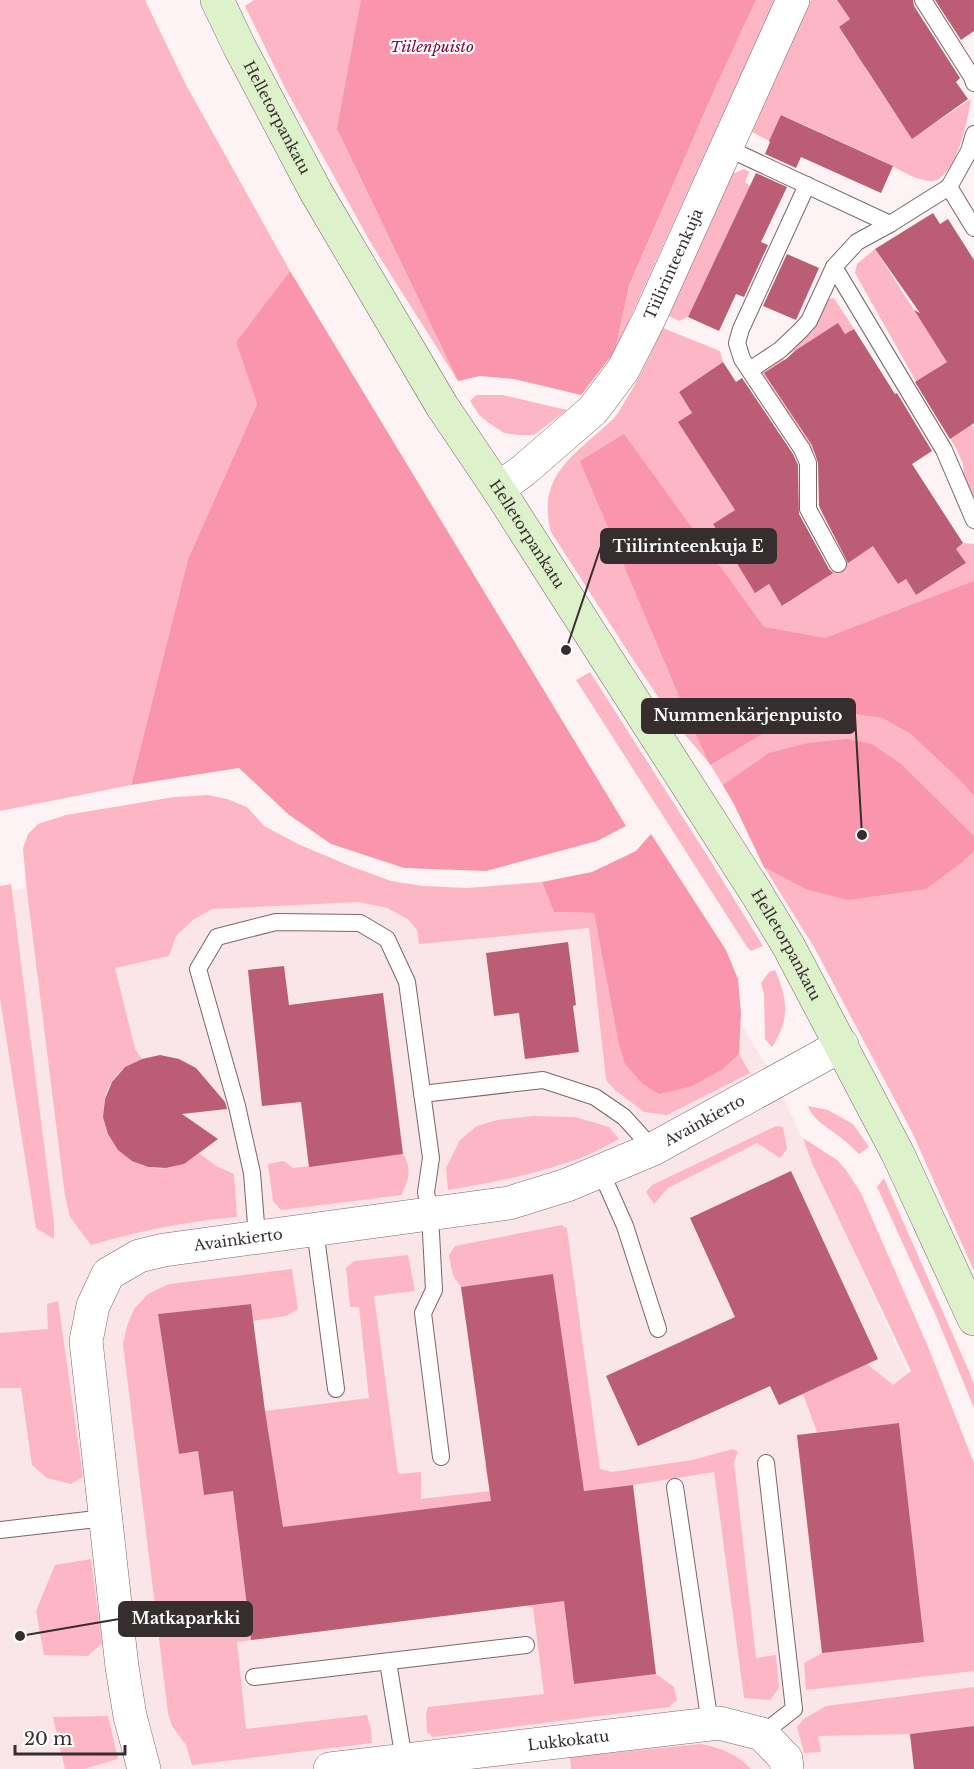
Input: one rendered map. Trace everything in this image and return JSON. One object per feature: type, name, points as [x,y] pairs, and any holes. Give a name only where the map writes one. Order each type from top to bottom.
[{"type":"street","name":"Helletorpankatu","points":[[217,0],[316,192],[442,406],[498,489],[789,947],[898,1154],[974,1319]]},
{"type":"street","name":"Tiilirinteenkuja","points":[[498,489],[524,470],[593,410],[623,370],[649,319],[793,0]]},
{"type":"street","name":"Avainkierto","points":[[144,1769],[130,1716],[123,1677],[87,1341],[93,1306],[108,1274],[139,1256],[164,1250],[509,1203],[567,1185],[653,1149],[842,1046]]},
{"type":"street","name":"Lukkokatu","points":[[330,1769],[719,1723],[762,1734]]},
{"type":"street","points":[[762,1734],[786,1759],[787,1769]]},
{"type":"lane","points":[[923,0],[974,83]]},
{"type":"lane","points":[[750,370],[780,350],[809,321],[834,267],[857,242],[949,187],[969,151],[974,134]]},
{"type":"lane","points":[[727,147],[890,224]]},
{"type":"lane","points":[[807,185],[741,329],[737,343],[742,359],[805,456],[809,477],[808,509],[838,564]]},
{"type":"lane","points":[[949,187],[974,228]]},
{"type":"lane","points":[[834,267],[944,450],[974,520]]},
{"type":"lane","points":[[256,1237],[252,1173],[237,1106],[198,969],[217,937],[276,922],[360,923],[387,939],[407,982],[431,1158],[426,1192],[430,1214],[434,1290],[423,1313],[441,1457]]},
{"type":"lane","points":[[422,1094],[543,1080],[594,1097],[624,1117],[653,1149]]},
{"type":"lane","points":[[601,1172],[626,1226],[658,1329]]},
{"type":"lane","points":[[315,1229],[336,1389]]},
{"type":"lane","points":[[762,1734],[794,1709],[766,1463]]},
{"type":"lane","points":[[675,1487],[710,1724]]},
{"type":"lane","points":[[0,1530],[105,1518]]},
{"type":"lane","points":[[254,1677],[526,1645]]},
{"type":"lane","points":[[388,1662],[404,1760]]},
{"type":"shaded area","points":[[258,850],[457,914],[616,898],[724,996],[776,1081],[956,1478],[974,1544],[974,1769],[0,1769],[0,892]]},
{"type":"green space","points":[[0,0],[145,0],[185,83],[290,271],[236,342],[257,404],[188,559],[131,785],[0,811]]},
{"type":"green space","name":"Tiilenpuisto","points":[[254,0],[507,0],[337,129],[458,381],[372,245],[284,86],[245,6]]},
{"type":"green space","name":"Tiilenpuisto","points":[[361,0],[756,0],[629,286],[615,351],[581,395],[514,379],[480,376],[458,381],[337,129]]},
{"type":"green space","points":[[756,0],[775,0],[615,351],[629,287]]},
{"type":"green space","points":[[811,0],[837,0],[850,19],[839,27],[854,51],[866,44],[865,68],[897,116],[908,108],[923,131],[971,99],[960,145],[949,168],[942,176],[934,181],[916,178],[782,115],[769,141],[752,132]]},
{"type":"green space","points":[[744,169],[749,172],[745,182],[750,186],[688,317],[679,321],[669,316],[730,175]]},
{"type":"green space","points":[[875,249],[939,349],[958,355],[937,368],[974,423],[972,425],[974,428],[974,499],[956,448],[855,273],[857,264]]},
{"type":"green space","points":[[290,271],[626,826],[597,841],[486,871],[404,868],[331,844],[288,814],[239,768],[131,785],[188,559],[257,404],[236,342]]},
{"type":"green space","points":[[834,298],[854,329],[845,334],[838,324],[783,358],[814,407],[898,584],[906,579],[916,595],[965,564],[956,549],[963,543],[974,544],[974,1271],[912,1132],[814,947],[764,867],[734,804],[710,764],[679,728],[551,532],[548,511],[549,494],[555,478],[575,453],[618,414],[663,328],[720,351],[723,362],[679,392],[692,413],[679,422],[735,510],[713,524],[755,592],[769,584],[783,606],[829,575],[847,560],[822,514],[818,459],[762,372],[813,331],[828,299]]},
{"type":"green space","points":[[476,395],[503,395],[567,410],[534,435],[504,433],[479,415],[470,401]]},
{"type":"green space","points":[[624,434],[764,627],[825,638],[974,581],[974,796],[911,734],[883,718],[849,713],[817,714],[779,724],[710,765],[580,461]]},
{"type":"green space","points":[[590,672],[763,946],[751,951],[747,947],[576,680]]},
{"type":"green space","points":[[847,739],[872,744],[901,764],[974,836],[974,851],[926,889],[848,900],[806,889],[764,867],[723,785],[769,753],[808,743]]},
{"type":"green space","points":[[208,795],[247,807],[264,826],[298,844],[391,881],[423,886],[467,888],[542,882],[554,912],[594,913],[618,1040],[723,1069],[739,1054],[750,1073],[667,1115],[644,1112],[615,1090],[606,1080],[589,928],[419,944],[417,930],[408,919],[387,908],[359,902],[212,909],[193,920],[176,936],[169,956],[115,968],[135,1049],[142,1059],[125,1067],[110,1084],[104,1103],[105,1123],[113,1141],[126,1156],[143,1166],[162,1169],[184,1163],[199,1153],[216,1166],[234,1174],[237,1217],[164,1227],[91,1245],[70,1217],[65,1196],[23,848],[28,834],[38,824],[66,815],[174,797]]},
{"type":"green space","points":[[651,834],[726,950],[738,979],[741,1013],[739,1054],[723,1069],[692,1086],[659,1094],[643,1084],[625,1064],[618,1040],[594,913],[554,912],[542,882],[592,872],[636,851]]},
{"type":"green space","points":[[11,884],[54,1223],[54,1239],[36,1228],[0,998],[0,886]]},
{"type":"green space","points":[[775,970],[783,990],[785,1009],[782,1028],[772,1047],[765,1039],[764,994],[761,983],[769,972]]},
{"type":"green space","points":[[808,1106],[828,1110],[853,1124],[869,1147],[859,1154],[817,1120]]},
{"type":"green space","points":[[533,1116],[575,1117],[609,1127],[619,1139],[583,1157],[546,1169],[448,1190],[446,1168],[460,1140],[477,1126],[497,1120]]},
{"type":"green space","points":[[776,1126],[783,1127],[787,1149],[780,1158],[757,1143],[668,1188],[654,1204],[646,1192],[652,1185]]},
{"type":"green space","points":[[803,1138],[837,1160],[861,1193],[929,1349],[974,1463],[974,1671],[806,1690],[804,1663],[822,1653],[923,1642],[899,1423],[817,1432],[803,1394],[867,1364],[893,1385],[911,1371],[812,1163]]},
{"type":"green space","points":[[403,1154],[409,1170],[402,1195],[281,1210],[273,1201],[268,1164],[284,1161],[293,1168]]},
{"type":"green space","points":[[884,1178],[974,1384],[974,1408],[937,1318],[877,1187]]},
{"type":"green space","points":[[562,1225],[567,1229],[600,1469],[612,1472],[692,1460],[733,1449],[738,1452],[734,1462],[756,1658],[776,1655],[779,1688],[770,1700],[744,1698],[714,1472],[552,1495],[574,1684],[656,1674],[674,1687],[677,1700],[669,1707],[433,1737],[427,1732],[428,1707],[544,1694],[533,1608],[527,1606],[513,1499],[238,1533],[251,1640],[237,1642],[246,1729],[367,1715],[372,1743],[192,1765],[186,1745],[172,1726],[168,1713],[123,1344],[134,1309],[148,1294],[169,1284],[292,1269],[298,1309],[286,1316],[253,1321],[251,1304],[158,1314],[179,1454],[198,1451],[204,1495],[265,1411],[369,1398],[359,1307],[350,1307],[346,1268],[354,1261],[408,1255],[415,1291],[374,1296],[398,1474],[421,1472],[421,1499],[490,1491],[485,1465],[578,1451],[553,1274],[461,1287],[453,1276],[449,1255],[455,1246]]},
{"type":"green space","points":[[58,1301],[83,1477],[71,1484],[47,1478],[32,1465],[21,1388],[0,1388],[0,1333],[48,1329],[47,1304]]},
{"type":"green space","points":[[91,1559],[102,1643],[88,1656],[44,1655],[36,1611],[55,1565]]},
{"type":"green space","points":[[974,1687],[974,1726],[910,1734],[818,1736],[821,1752],[804,1753],[797,1727],[804,1719],[826,1706]]},
{"type":"green space","points":[[108,1716],[118,1759],[84,1769],[65,1769],[53,1717]]},
{"type":"green space","points":[[701,1744],[728,1752],[751,1769],[571,1769],[570,1757]]},
{"type":"building","points":[[837,0],[913,0],[914,6],[960,78],[956,82],[968,99],[912,139],[839,27],[850,19]]},
{"type":"building","points":[[935,0],[974,0],[974,31],[961,40]]},
{"type":"building","points":[[781,115],[893,166],[881,193],[801,157],[796,168],[765,154]]},
{"type":"building","points":[[756,173],[787,187],[761,242],[768,245],[744,297],[736,294],[719,331],[688,317]]},
{"type":"building","points":[[933,213],[940,224],[948,219],[974,260],[974,423],[950,439],[915,382],[947,362],[914,310],[920,313],[875,249]]},
{"type":"building","points":[[787,254],[819,268],[796,320],[763,306]]},
{"type":"building","points":[[838,323],[845,334],[854,329],[932,451],[912,464],[963,543],[956,549],[966,563],[916,595],[906,579],[898,584],[873,546],[848,563],[819,506],[818,463],[812,445],[764,373]]},
{"type":"building","points":[[723,362],[736,382],[742,378],[793,454],[798,465],[799,514],[833,573],[782,606],[769,584],[755,593],[713,524],[735,510],[678,422],[692,413],[679,392]]},
{"type":"building","points":[[568,942],[579,1052],[525,1059],[519,1013],[494,1016],[486,953]]},
{"type":"building","points":[[284,966],[289,1005],[383,993],[403,1154],[309,1167],[301,1102],[262,1106],[248,970]]},
{"type":"building","points":[[160,1055],[179,1059],[196,1068],[225,1102],[227,1109],[182,1114],[218,1139],[184,1164],[166,1168],[148,1167],[132,1161],[118,1150],[108,1134],[103,1117],[105,1099],[112,1082],[125,1067],[142,1059]]},
{"type":"building","points":[[791,1171],[878,1359],[779,1405],[770,1386],[638,1446],[606,1376],[735,1317],[690,1218]]},
{"type":"building","points":[[553,1274],[584,1491],[633,1485],[656,1674],[574,1684],[564,1601],[251,1640],[233,1491],[204,1495],[198,1451],[179,1454],[158,1314],[251,1304],[283,1527],[491,1501],[461,1287]]},
{"type":"building","points":[[899,1423],[924,1642],[822,1653],[797,1435]]},
{"type":"building","points":[[974,1726],[974,1769],[914,1769],[910,1734]]},
{"type":"place","name":"Tiilirinteenkuja E","points":[[566,650]]},
{"type":"place","name":"Nummenkärjenpuisto","points":[[862,835]]},
{"type":"place","name":"Matkaparkki","points":[[20,1636]]}]
